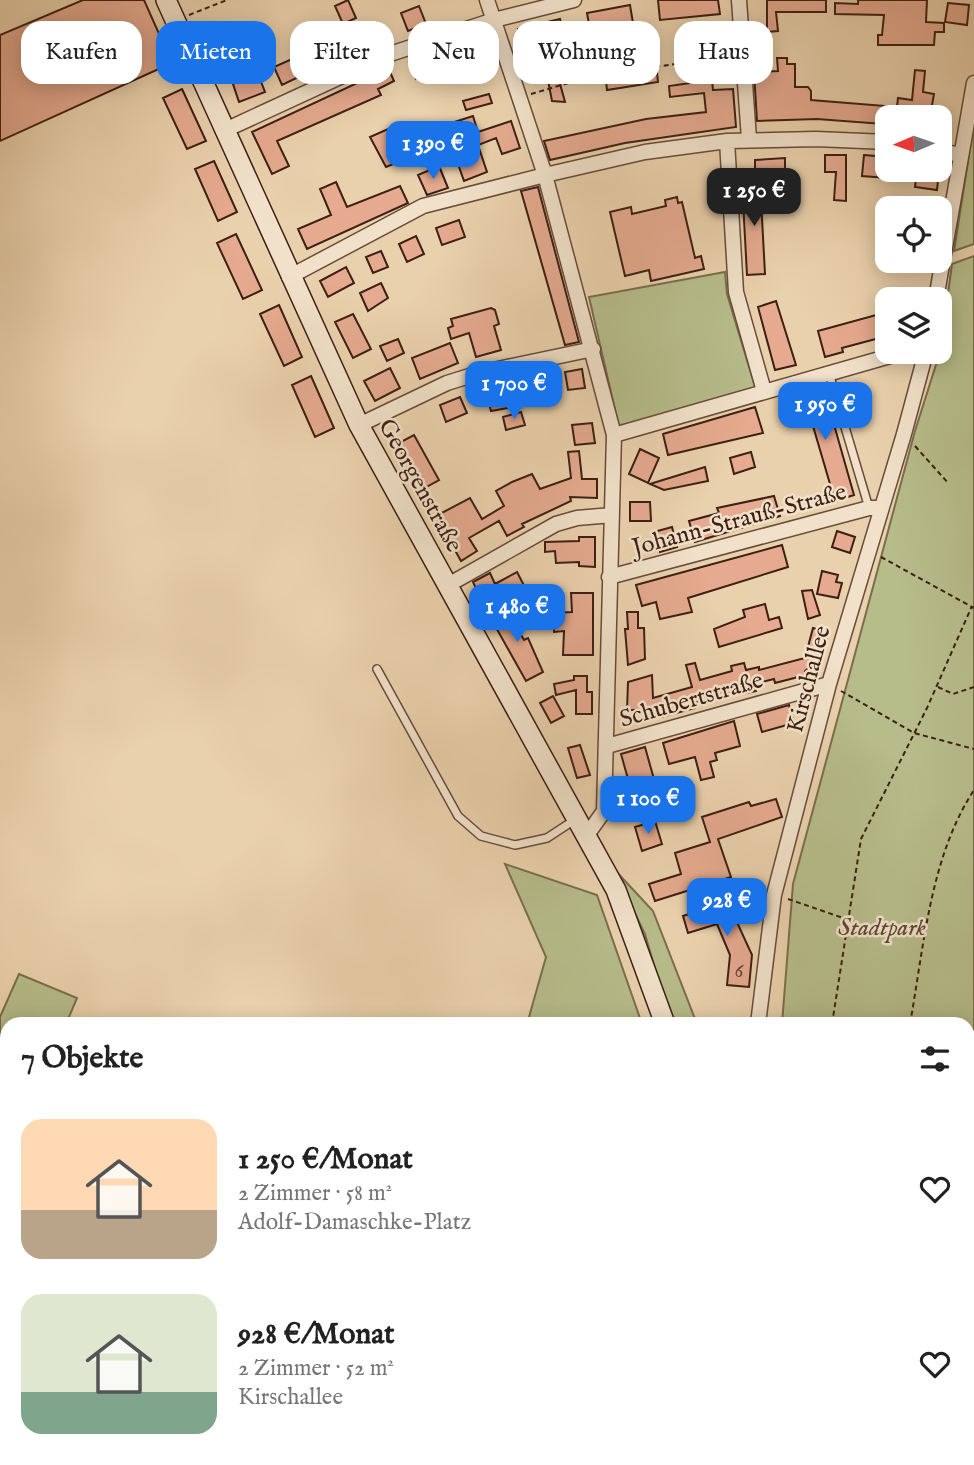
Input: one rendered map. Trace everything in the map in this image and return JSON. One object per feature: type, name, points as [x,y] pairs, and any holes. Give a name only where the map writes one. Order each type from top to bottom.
[{"type":"main road","name":"Georgenstraße","points":[[166,0],[175,21]]},
{"type":"main road","name":"Georgenstraße","points":[[202,84],[359,425],[582,827],[626,915],[662,1017]]},
{"type":"street","points":[[487,0],[545,174],[614,435],[604,811],[582,827]]},
{"type":"street","points":[[223,131],[390,54],[494,20],[574,0]]},
{"type":"street","points":[[739,0],[749,139]]},
{"type":"street","points":[[938,287],[974,83]]},
{"type":"street","points":[[289,277],[424,206],[545,174],[645,152],[727,141],[749,139],[875,142]]},
{"type":"street","points":[[727,141],[736,292],[764,391]]},
{"type":"street","points":[[952,153],[961,155]]},
{"type":"street","points":[[359,425],[447,383],[479,373],[593,349]]},
{"type":"street","points":[[614,435],[875,360]]},
{"type":"street","name":"Kirschallee","points":[[759,1017],[775,895],[829,684],[868,550],[875,508],[904,434],[923,364]]},
{"type":"street","name":"Johann-Strauß-Straße","points":[[610,577],[875,508]]},
{"type":"street","points":[[448,584],[556,524],[578,517],[612,515]]},
{"type":"street","name":"Schubertstraße","points":[[607,746],[829,684]]},
{"type":"lane","points":[[829,373],[875,508]]},
{"type":"lane","points":[[377,670],[458,816],[481,836],[515,845],[582,827]]},
{"type":"path","points":[[175,21],[227,0]]},
{"type":"path","points":[[520,98],[592,76],[674,64]]},
{"type":"path","points":[[904,434],[949,484]]},
{"type":"path","points":[[833,1017],[861,839],[973,607],[868,550]]},
{"type":"path","points":[[971,614],[974,617]]},
{"type":"path","points":[[829,684],[914,733],[974,749]]},
{"type":"path","points":[[937,686],[953,694],[974,687]]},
{"type":"path","points":[[911,1017],[936,885],[951,831],[974,790]]},
{"type":"path","points":[[775,895],[850,920]]},
{"type":"green space","points":[[974,123],[974,244],[954,251]]},
{"type":"green space","name":"Stadtpark","points":[[974,256],[974,1017],[783,1017],[793,884],[915,431],[936,364],[952,364],[952,287],[949,287],[952,264]]},
{"type":"green space","points":[[725,272],[727,294],[756,390],[619,427],[589,297]]},
{"type":"green space","points":[[505,864],[597,895],[640,1017],[529,1017],[546,957]]},
{"type":"green space","points":[[613,868],[653,911],[694,1017],[669,1017],[645,934]]},
{"type":"green space","points":[[19,974],[77,998],[69,1017],[0,1017]]},
{"type":"building","points":[[83,0],[144,0],[156,27],[156,70],[142,77],[142,21],[33,21]]},
{"type":"building","points":[[348,0],[356,18],[342,21],[335,6]]},
{"type":"building","points":[[658,0],[718,0],[720,14],[660,20]]},
{"type":"building","points":[[767,0],[826,0],[826,12],[776,12],[778,31],[773,31],[773,21],[767,21]]},
{"type":"building","points":[[858,0],[927,0],[926,22],[944,23],[944,32],[935,32],[934,45],[878,45],[884,15],[835,14],[835,3],[858,4]]},
{"type":"building","points":[[948,3],[969,5],[967,25],[945,22]]},
{"type":"building","points":[[630,5],[633,21],[588,21],[587,13]]},
{"type":"building","points":[[419,6],[425,21],[408,21],[408,31],[401,13]]},
{"type":"building","points":[[21,26],[21,84],[126,84],[0,141],[0,35]]},
{"type":"building","points":[[777,58],[787,58],[787,64],[795,64],[795,87],[808,87],[811,100],[875,105],[875,123],[817,119],[757,121],[755,84],[773,84],[773,71],[778,71]]},
{"type":"building","points":[[290,60],[290,81],[282,85],[276,66]]},
{"type":"building","points":[[915,70],[925,71],[923,92],[934,94],[932,105],[897,105],[898,98],[912,100]]},
{"type":"building","points":[[233,84],[262,84],[265,92],[239,102]]},
{"type":"building","points":[[355,84],[388,84],[378,89],[381,95],[277,141],[289,166],[272,174],[252,132]]},
{"type":"building","points":[[549,84],[560,84],[565,102],[552,101]]},
{"type":"building","points":[[606,84],[645,84],[607,90]]},
{"type":"building","points":[[712,84],[713,90],[733,89],[736,127],[625,143],[550,160],[544,141],[646,119],[706,112],[704,93],[670,97],[669,86]]},
{"type":"building","points":[[182,89],[206,141],[187,149],[163,98]]},
{"type":"building","points":[[489,94],[492,103],[466,110],[463,101]]},
{"type":"building","points":[[473,116],[478,132],[511,121],[520,148],[502,154],[496,138],[478,145],[487,172],[464,181],[453,150],[448,151],[439,127]]},
{"type":"building","points":[[388,129],[392,140],[398,138],[403,149],[396,150],[401,161],[386,167],[370,137]]},
{"type":"building","points":[[825,155],[846,155],[846,201],[834,200],[836,172],[825,172]]},
{"type":"building","points":[[864,155],[875,156],[875,177],[862,176]]},
{"type":"building","points":[[785,158],[785,173],[755,175],[755,160]]},
{"type":"building","points":[[214,161],[237,212],[218,221],[195,169]]},
{"type":"building","points":[[439,166],[448,188],[427,195],[418,175]]},
{"type":"building","points":[[760,181],[765,274],[747,275],[742,182]]},
{"type":"building","points":[[336,182],[347,207],[400,186],[408,203],[307,249],[298,229],[331,215],[320,189]]},
{"type":"building","points":[[916,182],[938,182],[937,190],[915,187]]},
{"type":"building","points":[[538,187],[579,342],[565,345],[521,191]]},
{"type":"building","points":[[677,197],[678,203],[682,202],[695,258],[701,256],[704,269],[651,281],[649,270],[625,276],[610,212],[631,207],[632,214],[666,206],[665,200]]},
{"type":"building","points":[[459,220],[465,237],[442,245],[436,228]]},
{"type":"building","points":[[236,234],[262,290],[243,299],[217,243]]},
{"type":"building","points":[[416,236],[424,254],[407,262],[399,244]]},
{"type":"building","points":[[381,251],[388,267],[373,273],[366,257]]},
{"type":"building","points":[[346,267],[354,283],[328,297],[320,281]]},
{"type":"building","points":[[381,283],[388,298],[368,311],[360,293]]},
{"type":"building","points":[[776,301],[796,365],[775,370],[758,307]]},
{"type":"building","points":[[279,305],[302,357],[284,366],[260,314]]},
{"type":"building","points":[[491,308],[495,310],[499,324],[494,326],[501,350],[476,357],[469,333],[451,339],[448,328],[453,326],[451,319]]},
{"type":"building","points":[[353,314],[371,349],[353,358],[335,322]]},
{"type":"building","points":[[875,315],[875,339],[842,348],[843,352],[825,357],[818,331]]},
{"type":"building","points":[[398,339],[404,353],[387,361],[380,346]]},
{"type":"building","points":[[450,343],[458,363],[420,379],[412,358]]},
{"type":"building","points":[[390,368],[400,388],[375,401],[364,381]]},
{"type":"building","points":[[582,369],[585,388],[568,390],[565,372]]},
{"type":"building","points":[[311,376],[334,428],[315,437],[292,385]]},
{"type":"building","points":[[542,376],[546,397],[531,401],[526,380]]},
{"type":"building","points":[[503,385],[508,408],[491,411],[485,389]]},
{"type":"building","points":[[825,393],[854,495],[835,501],[808,409],[785,415],[781,403]]},
{"type":"building","points":[[460,397],[467,413],[446,422],[440,405]]},
{"type":"building","points":[[755,407],[763,433],[668,455],[663,434]]},
{"type":"building","points":[[521,412],[525,425],[506,430],[503,417]]},
{"type":"building","points":[[592,423],[595,443],[575,445],[572,425]]},
{"type":"building","points":[[414,435],[439,480],[421,490],[397,444]]},
{"type":"building","points":[[640,449],[659,458],[648,483],[629,474]]},
{"type":"building","points":[[579,451],[582,479],[597,479],[597,498],[570,497],[571,501],[522,524],[524,527],[507,536],[499,521],[469,538],[477,551],[461,561],[436,516],[470,498],[482,519],[504,506],[496,491],[512,482],[532,474],[540,489],[571,478],[568,452]]},
{"type":"building","points":[[751,452],[755,467],[734,474],[730,458]]},
{"type":"building","points":[[705,467],[708,481],[664,490],[650,484]]},
{"type":"building","points":[[774,496],[780,516],[695,542],[689,521],[719,513],[717,508]]},
{"type":"building","points":[[630,502],[650,502],[651,521],[630,521]]},
{"type":"building","points":[[672,527],[677,547],[660,552],[654,532]]},
{"type":"building","points":[[837,531],[855,537],[850,553],[832,547]]},
{"type":"building","points":[[579,537],[595,537],[595,567],[579,566],[579,562],[556,563],[555,551],[545,552],[545,542],[579,541]]},
{"type":"building","points":[[782,545],[788,567],[688,598],[692,612],[660,619],[656,602],[642,606],[636,585]]},
{"type":"building","points":[[822,571],[838,575],[836,582],[842,583],[838,598],[817,594]]},
{"type":"building","points":[[517,572],[529,595],[505,608],[494,587],[479,595],[473,582],[490,573],[495,584]]},
{"type":"building","points":[[812,590],[820,615],[808,619],[802,591]]},
{"type":"building","points":[[571,593],[593,593],[593,655],[563,655],[564,631],[554,632],[554,613],[572,612]]},
{"type":"building","points":[[765,604],[769,620],[779,617],[782,628],[719,647],[714,629],[745,617],[743,610]]},
{"type":"building","points":[[504,606],[524,640],[528,638],[543,672],[526,681],[489,615]]},
{"type":"building","points":[[627,612],[638,612],[638,628],[644,628],[645,659],[628,665],[625,629],[628,629]]},
{"type":"building","points":[[813,628],[828,632],[822,657],[805,671],[806,675],[775,683],[774,679],[754,684],[756,691],[746,693],[745,689],[694,703],[695,708],[661,717],[659,710],[627,710],[628,682],[652,675],[653,698],[692,687],[686,665],[695,663],[700,680],[732,671],[731,666],[744,663],[746,670],[759,667],[759,670],[805,658]]},
{"type":"building","points":[[574,676],[587,676],[587,692],[592,692],[592,714],[576,714],[576,690],[556,695],[554,684],[574,680]]},
{"type":"building","points":[[553,696],[564,716],[551,723],[540,703]]},
{"type":"building","points":[[789,705],[794,723],[762,732],[757,714]]},
{"type":"building","points":[[734,721],[740,746],[715,753],[717,760],[710,762],[714,777],[701,780],[695,757],[669,764],[663,743]]},
{"type":"building","points":[[580,745],[590,775],[577,778],[568,748]]},
{"type":"building","points":[[645,747],[657,790],[633,797],[621,754]]},
{"type":"building","points":[[776,799],[782,817],[718,839],[731,877],[655,901],[649,884],[681,874],[675,853],[710,842],[702,817],[749,802],[751,806]]},
{"type":"building","points":[[655,821],[662,844],[642,851],[635,827]]},
{"type":"building","points":[[736,899],[742,916],[735,918],[752,955],[749,987],[727,985],[730,955],[717,924],[688,933],[683,916]]}]
